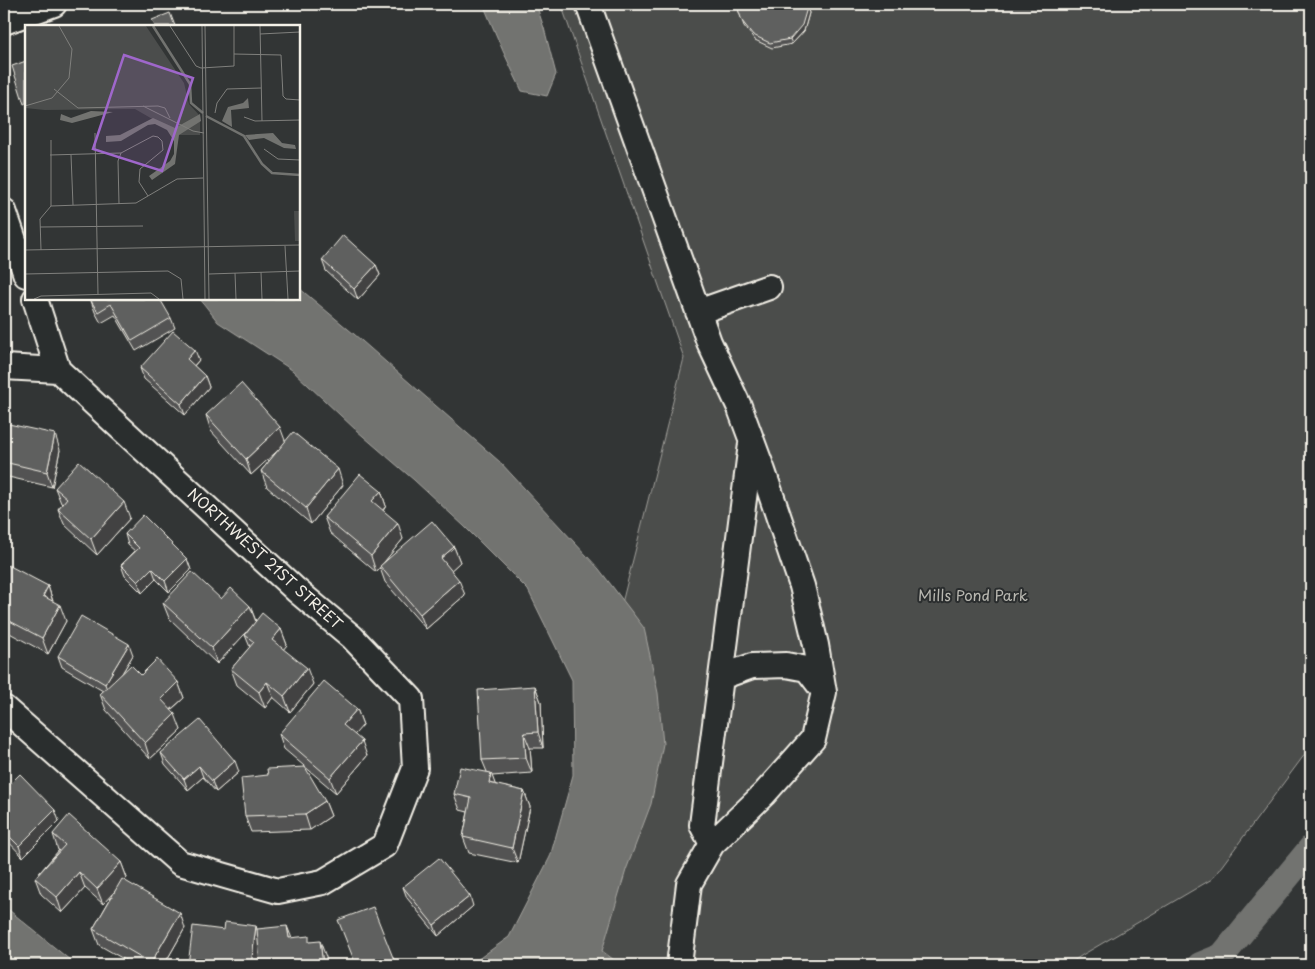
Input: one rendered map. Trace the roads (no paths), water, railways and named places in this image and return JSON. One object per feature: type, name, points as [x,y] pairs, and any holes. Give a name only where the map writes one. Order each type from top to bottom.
[{"type":"street","points":[[4,22],[54,4]]},
{"type":"street","points":[[588,4],[709,342],[739,406],[752,440],[802,586],[816,645],[824,692],[813,739],[764,794],[712,844],[689,884],[679,965]]},
{"type":"street","points":[[4,211],[25,272]]},
{"type":"street","points":[[698,312],[769,287]]},
{"type":"street","name":"NORTHWEST 21ST STREET","points":[[4,708],[180,862],[278,891],[323,882],[386,845],[415,768],[411,698],[352,637],[296,590],[58,370],[34,300]]},
{"type":"street","points":[[4,367],[58,370]]},
{"type":"street","points":[[712,844],[702,825],[752,440]]},
{"type":"street","points":[[721,677],[752,666],[786,665],[807,668],[824,692]]},
{"type":"waterway","points":[[1200,965],[1222,956],[1311,848]]},
{"type":"park label","name":"Mills Pond Park","points":[[973,596]]}]
